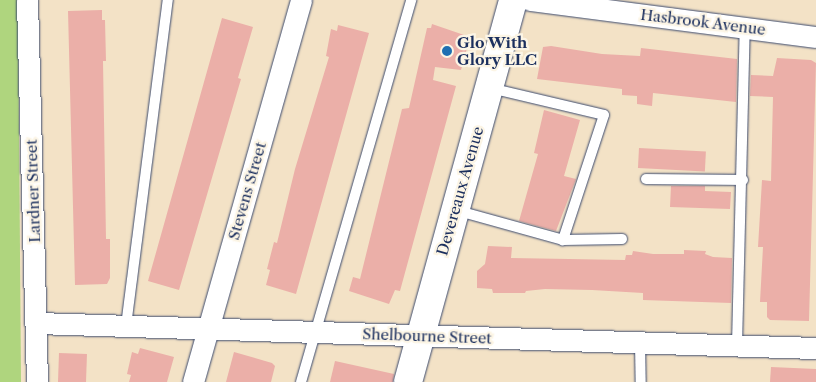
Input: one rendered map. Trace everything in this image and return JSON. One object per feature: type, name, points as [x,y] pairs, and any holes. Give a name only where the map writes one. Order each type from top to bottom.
[{"type":"street","name":"Lardner Street","points":[[27,0],[37,323],[37,382]]},
{"type":"street","name":"Stevens Street","points":[[193,382],[301,0]]},
{"type":"street","name":"Devereaux Avenue","points":[[408,382],[419,336],[513,0]]},
{"type":"street","name":"Hasbrook Avenue","points":[[530,0],[816,37]]},
{"type":"street","name":"Shelbourne Street","points":[[37,323],[816,348]]},
{"type":"lane","points":[[126,326],[168,0]]},
{"type":"lane","points":[[301,382],[411,0]]},
{"type":"lane","points":[[737,345],[743,180],[745,28]]},
{"type":"lane","points":[[488,88],[604,116],[563,240]]},
{"type":"lane","points":[[646,179],[743,180]]},
{"type":"lane","points":[[454,210],[563,240],[622,239]]},
{"type":"lane","points":[[640,343],[640,382]]},
{"type":"green space","points":[[0,0],[18,0],[21,382],[0,382]]},
{"type":"building","points":[[102,10],[102,20],[105,20],[106,61],[103,61],[106,239],[110,239],[110,278],[107,284],[75,285],[68,11]]},
{"type":"building","points":[[222,18],[253,27],[238,78],[241,79],[179,290],[148,281]]},
{"type":"building","points":[[432,24],[470,37],[461,70],[435,67],[433,80],[456,86],[400,291],[395,290],[389,304],[349,291],[353,277],[360,279],[402,109],[409,108],[427,28],[431,28]]},
{"type":"building","points":[[338,25],[369,33],[296,294],[266,285],[270,270],[267,269],[274,242],[277,243],[295,169],[329,57],[326,56],[331,29],[337,31]]},
{"type":"building","points":[[551,46],[602,54],[640,56],[641,48],[737,59],[736,102],[653,93],[652,106],[637,104],[637,96],[622,95],[622,89],[537,79],[543,47]]},
{"type":"building","points":[[777,58],[811,60],[816,63],[809,321],[770,320],[767,317],[767,302],[760,302],[763,247],[758,247],[762,180],[771,181],[773,97],[750,96],[751,75],[773,76]]},
{"type":"building","points":[[544,110],[580,120],[564,176],[576,179],[556,231],[519,221],[538,154],[534,153]]},
{"type":"building","points":[[639,148],[706,152],[705,171],[638,168]]},
{"type":"building","points":[[671,186],[705,186],[705,191],[731,192],[730,209],[670,207]]},
{"type":"building","points":[[488,246],[512,247],[511,258],[625,260],[626,255],[632,255],[633,251],[653,254],[684,254],[684,250],[706,251],[705,254],[713,257],[732,258],[731,303],[643,300],[643,293],[592,290],[545,289],[526,291],[525,293],[493,293],[492,289],[477,288],[477,271],[485,264]]},
{"type":"building","points":[[140,348],[174,357],[167,382],[129,382],[131,375],[127,374],[132,352],[138,354]]},
{"type":"building","points":[[234,352],[272,363],[275,366],[271,382],[226,382]]},
{"type":"building","points":[[59,353],[87,354],[86,382],[58,382]]},
{"type":"building","points":[[335,361],[394,374],[393,382],[330,382]]},
{"type":"building","points":[[771,367],[816,369],[816,382],[770,382]]},
{"type":"place","name":"Glo With Glory LLC","points":[[447,51]]}]
